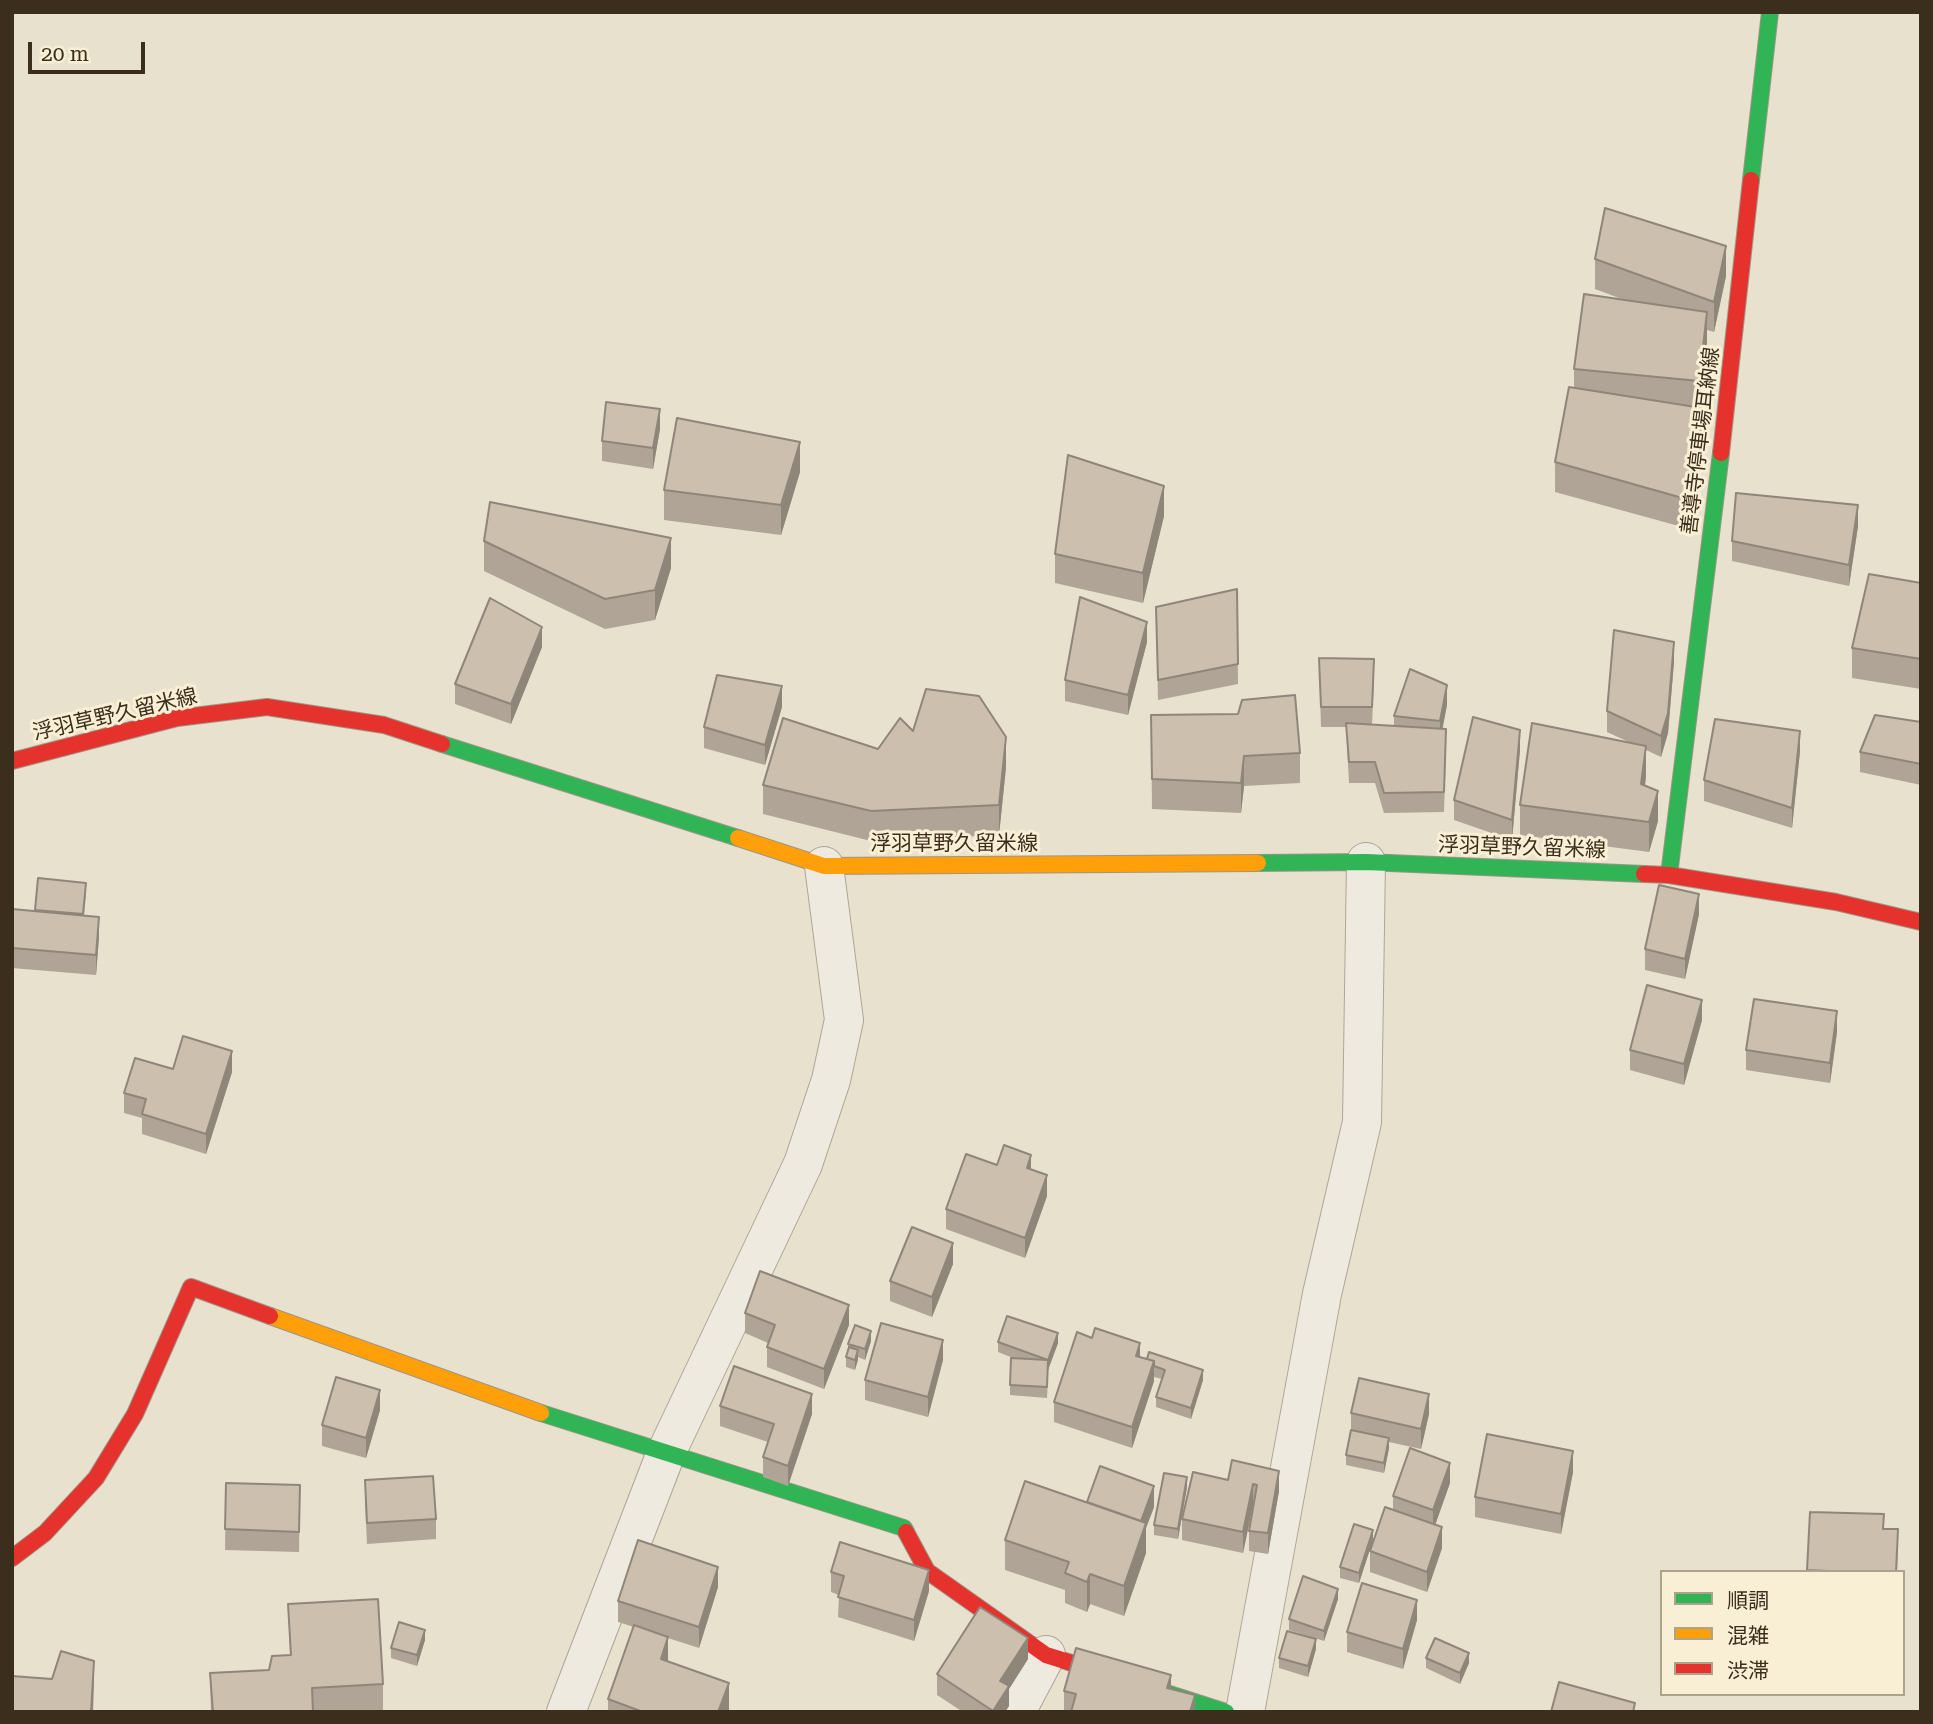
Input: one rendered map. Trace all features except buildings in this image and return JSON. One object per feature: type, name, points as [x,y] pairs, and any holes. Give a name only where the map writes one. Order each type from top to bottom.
[{"type":"main road","name":"善導寺停車場耳納線","points":[[1669,875],[1727,401],[1770,12]]},
{"type":"main road","name":"浮羽草野久留米線","points":[[12,761],[177,718],[267,707],[384,725],[824,866],[1366,862],[1669,875],[1836,902],[1921,922]]},
{"type":"main road","points":[[12,1558],[45,1533],[96,1478],[135,1414],[191,1287],[518,1406],[904,1528],[928,1571],[1046,1655],[1226,1712]]},
{"type":"street","points":[[1245,1712],[1322,1294],[1362,1122],[1366,862]]},
{"type":"street","points":[[566,1712],[666,1453],[803,1164],[831,1080],[844,1020],[824,866]]},
{"type":"street","points":[[1016,1712],[1046,1655]]},
{"type":"traffic: fast","points":[[1751,180],[1770,12]]},
{"type":"traffic: fast","points":[[1669,875],[1721,453]]},
{"type":"traffic: fast","points":[[442,744],[738,838]]},
{"type":"traffic: fast","points":[[1258,863],[1366,862],[1644,874]]},
{"type":"traffic: fast","points":[[541,1413],[904,1528],[906,1532]]},
{"type":"traffic: fast","points":[[1126,1680],[1226,1712]]},
{"type":"traffic: slow","points":[[738,838],[824,866],[1258,863]]},
{"type":"traffic: slow","points":[[270,1316],[541,1413]]},
{"type":"traffic: jam","points":[[1721,453],[1751,180]]},
{"type":"traffic: jam","points":[[12,761],[177,718],[267,707],[384,725],[442,744]]},
{"type":"traffic: jam","points":[[1644,874],[1669,875],[1836,902],[1921,922]]},
{"type":"traffic: jam","points":[[12,1558],[45,1533],[96,1478],[135,1414],[191,1287],[270,1316]]},
{"type":"traffic: jam","points":[[906,1532],[927,1571],[1046,1655],[1126,1680]]}]
